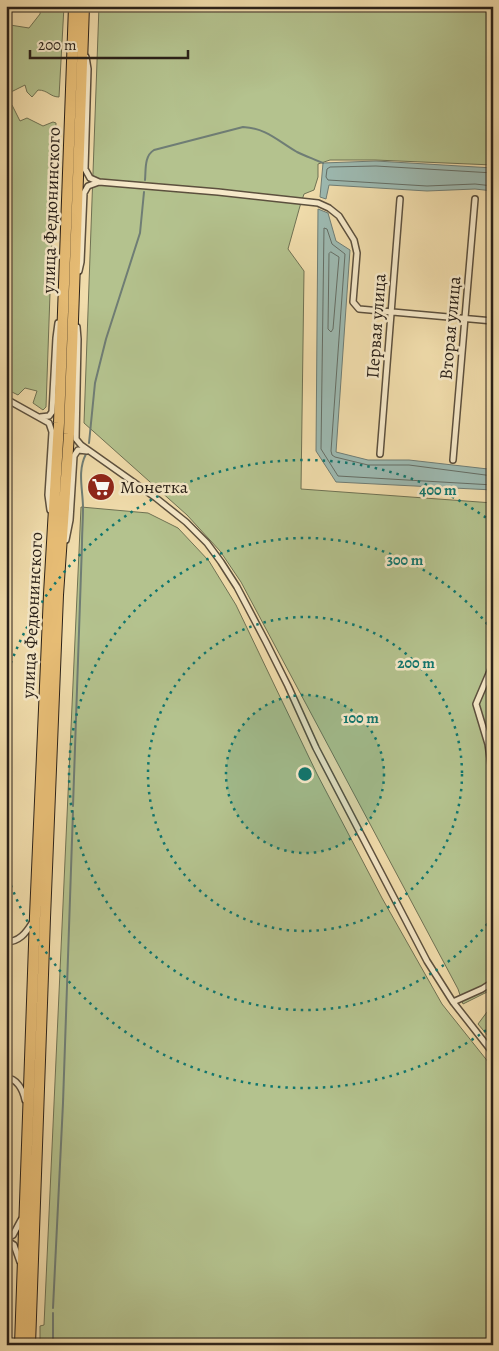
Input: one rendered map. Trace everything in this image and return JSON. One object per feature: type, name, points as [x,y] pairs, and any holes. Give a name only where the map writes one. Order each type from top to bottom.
[{"type":"highway","name":"улица Федюнинского","points":[[30,1345],[45,898],[60,568],[69,434],[74,6]]},
{"type":"highway","name":"улица Федюнинского","points":[[20,1345],[35,916],[52,537],[70,291],[84,6]]},
{"type":"street","points":[[82,36],[88,68],[85,169],[86,174],[90,178],[99,182],[318,203],[329,208],[339,216],[354,240],[357,254],[353,302],[355,306],[364,311],[493,321]]},
{"type":"street","points":[[40,417],[46,418],[52,412],[56,338],[81,262],[84,193],[88,186],[99,182]]},
{"type":"street","name":"Первая улица","points":[[380,454],[400,199]]},
{"type":"street","name":"Вторая улица","points":[[453,460],[475,199]]},
{"type":"street","points":[[70,291],[78,339],[75,436],[78,443],[156,498],[186,522],[207,543],[221,562],[237,587],[288,686],[316,748],[427,961],[453,1002],[493,1053]]},
{"type":"street","points":[[6,399],[40,417],[49,423],[52,429],[48,495],[52,537]]},
{"type":"street","points":[[60,568],[70,520],[74,456],[80,450],[90,451]]},
{"type":"street","points":[[493,664],[476,704],[488,744],[493,779]]},
{"type":"street","points":[[6,942],[13,942],[27,932],[35,916]]},
{"type":"street","points":[[453,1002],[493,982]]},
{"type":"street","points":[[8,1078],[16,1082],[22,1090],[28,1117]]},
{"type":"street","points":[[22,1271],[15,1248],[6,1239],[10,1238],[17,1231],[25,1211]]},
{"type":"green space","points":[[41,6],[64,6],[59,97],[38,90],[32,97],[27,92],[25,85],[11,92],[6,85],[6,20],[10,25],[29,28],[40,14]]},
{"type":"green space","points":[[99,6],[493,6],[493,165],[375,160],[330,160],[318,164],[318,177],[314,190],[304,194],[288,249],[304,271],[301,489],[493,503],[493,989],[463,1004],[458,989],[241,582],[220,551],[187,515],[84,423]]},
{"type":"green space","points":[[6,101],[12,105],[20,121],[27,118],[43,126],[53,122],[56,123],[46,407],[43,410],[33,403],[37,391],[25,388],[18,395],[6,389]]},
{"type":"green space","points":[[81,507],[148,513],[178,528],[209,561],[236,605],[317,774],[382,898],[442,1004],[493,1068],[493,1345],[40,1345],[40,1326],[44,1325]]},
{"type":"green space","points":[[493,1004],[493,1042],[478,1024]]},
{"type":"water","points":[[376,161],[493,168],[493,191],[475,189],[427,191],[329,185],[326,199],[320,197],[323,163]]},
{"type":"water","points":[[318,209],[328,213],[336,241],[350,250],[336,452],[368,460],[409,460],[488,469],[493,472],[493,490],[336,482],[316,451]]},
{"type":"waterway","points":[[145,180],[147,159],[154,150],[243,127],[265,132],[297,152],[323,163]]},
{"type":"waterway","points":[[89,443],[95,383],[106,339],[140,233],[144,192]]},
{"type":"waterway","points":[[73,806],[83,512],[81,474],[86,454]]},
{"type":"waterway","points":[[53,1308],[63,1103],[73,811]]},
{"type":"waterway","points":[[53,1313],[53,1345]]},
{"type":"place","name":"Монетка","points":[[101,487]]}]
